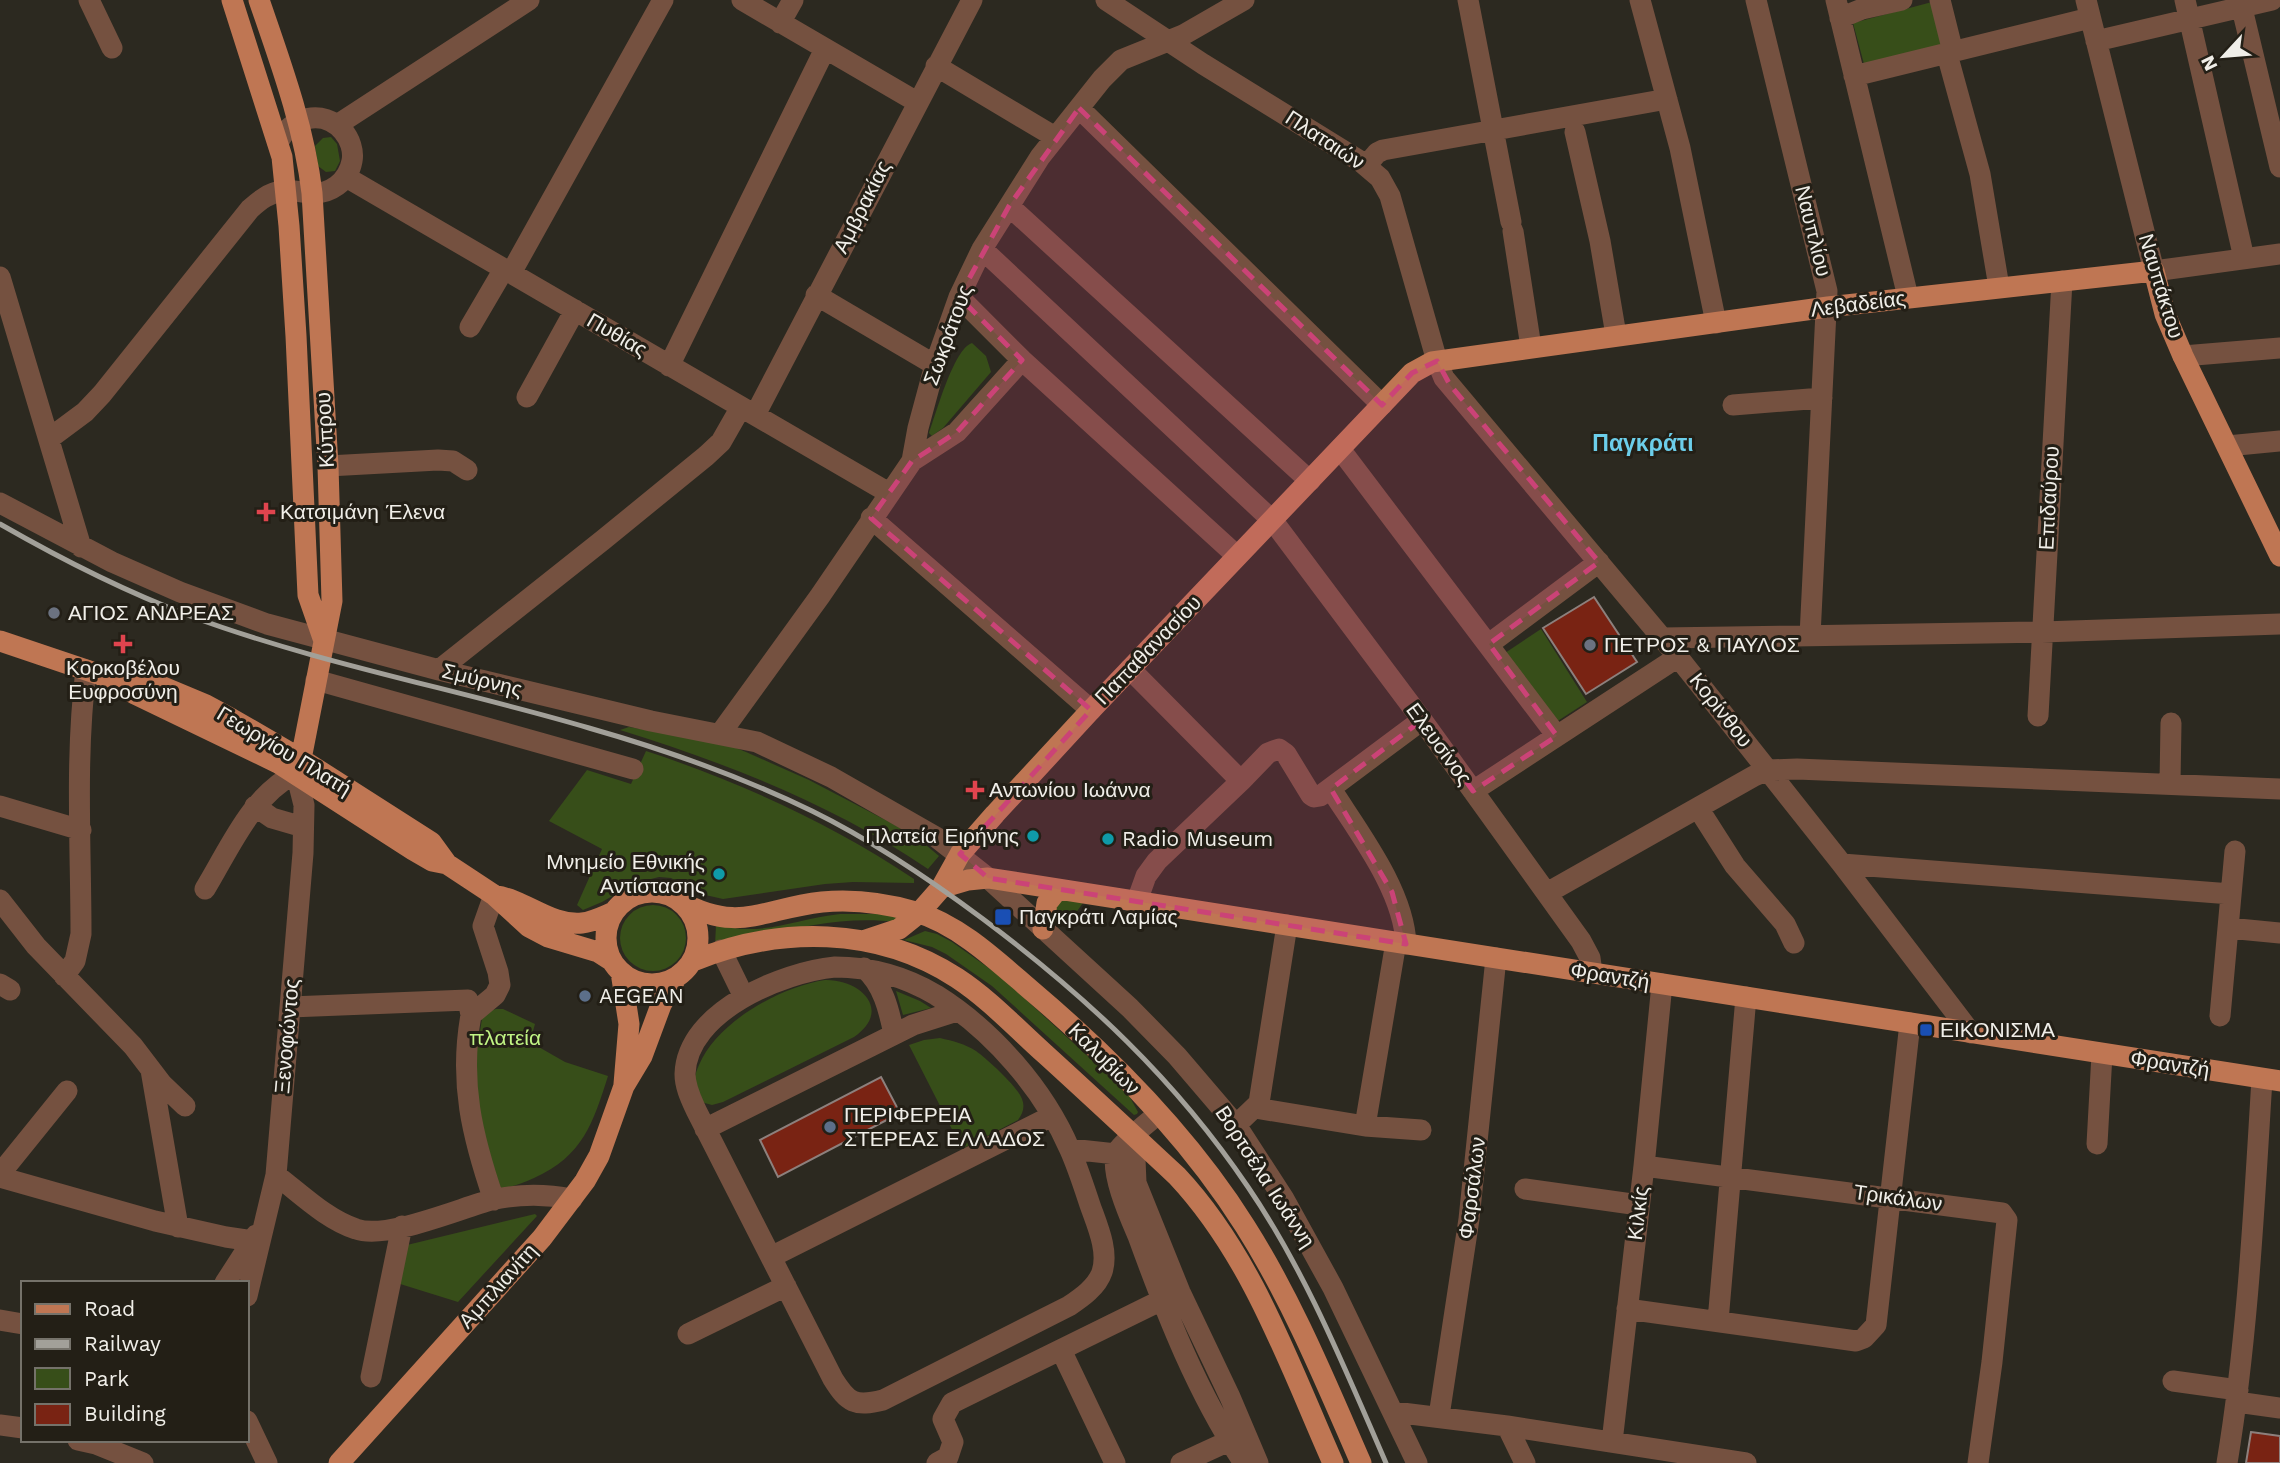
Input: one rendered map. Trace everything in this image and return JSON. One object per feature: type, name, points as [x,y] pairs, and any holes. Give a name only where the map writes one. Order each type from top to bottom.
[{"type":"main road","name":"Κύπρου","points":[[233,0],[278,144],[286,190],[308,596],[323,638]]},
{"type":"main road","name":"Κύπρου","points":[[259,0],[299,120],[312,193],[332,601],[323,638]]},
{"type":"main road","name":"Λεβαδείας","points":[[1437,361],[1828,307],[2154,271]]},
{"type":"main road","name":"Ναυπάκτου","points":[[2154,271],[2165,314],[2183,356],[2278,548]]},
{"type":"main road","name":"Παπαθανασίου","points":[[866,940],[899,929],[919,913],[941,888],[960,855],[1090,710],[1412,373],[1437,361]]},
{"type":"main road","points":[[299,766],[323,638]]},
{"type":"main road","name":"Γεωργίου Πλατή","points":[[0,641],[93,673],[127,691],[299,766],[413,850],[432,861],[447,864],[494,895],[529,928],[548,937],[598,952],[617,966]]},
{"type":"main road","name":"Φραντζή","points":[[941,888],[968,880],[988,878],[2271,1080]]},
{"type":"main road","points":[[1043,929],[1047,903],[1058,889]]},
{"type":"main road","points":[[644,893],[666,894],[679,901],[691,913],[697,928],[698,945],[693,961],[676,978],[651,985],[635,981],[617,966],[606,936],[614,912],[625,901],[644,893]]},
{"type":"main road","name":"Γεωργίου Πλατή","points":[[494,895],[510,898],[548,917],[566,922],[586,922],[614,912]]},
{"type":"main road","name":"Καλυβίων","points":[[679,901],[708,915],[740,919],[790,907],[844,901],[878,903],[935,919],[1025,985],[1094,1046],[1158,1114],[1228,1200],[1265,1258],[1361,1463]]},
{"type":"main road","name":"Καλυβίων","points":[[693,961],[721,950],[755,942],[805,936],[843,936],[921,956],[973,989],[1190,1190],[1235,1253],[1263,1307],[1334,1463]]},
{"type":"main road","name":"Αμπλιανίτη","points":[[617,966],[629,1024],[624,1086]]},
{"type":"main road","name":"Αμπλιανίτη","points":[[339,1463],[542,1238],[572,1199],[599,1156],[624,1086],[642,1056],[657,1016],[676,978]]},
{"type":"street","points":[[89,0],[112,48]]},
{"type":"street","points":[[337,125],[529,0]]},
{"type":"street","points":[[470,327],[508,271],[663,0]]},
{"type":"street","points":[[742,0],[917,102]]},
{"type":"street","points":[[780,23],[793,0]]},
{"type":"street","name":"Αμβρακίας","points":[[439,670],[706,456],[748,411],[817,295],[972,0]]},
{"type":"street","name":"Πλαταιών","points":[[1106,0],[1366,166],[1380,178],[1390,196],[1437,361]]},
{"type":"street","name":"Σωκράτους","points":[[720,734],[820,596],[912,461],[934,365],[959,297],[982,249],[1055,137],[1121,60],[1170,41],[1244,0]]},
{"type":"street","points":[[1468,0],[1512,226],[1531,347]]},
{"type":"street","points":[[1640,0],[1667,99],[1716,323]]},
{"type":"street","name":"Ναυπλίου","points":[[1756,0],[1825,279],[1828,307],[1810,636]]},
{"type":"street","points":[[1902,0],[1862,9],[1838,9],[1908,297]]},
{"type":"street","points":[[1940,0],[1950,53],[1980,174],[1999,287]]},
{"type":"street","points":[[2096,41],[2187,10],[2272,0]]},
{"type":"street","points":[[2241,4],[2280,167]]},
{"type":"street","points":[[1854,76],[1950,53],[2088,9]]},
{"type":"street","name":"Ναυπάκτου","points":[[2088,9],[2154,271]]},
{"type":"street","points":[[2187,10],[2244,258]]},
{"type":"street","points":[[669,366],[825,49]]},
{"type":"street","points":[[936,66],[1055,137]]},
{"type":"street","points":[[1366,166],[1383,150],[1494,138],[1667,99]]},
{"type":"street","points":[[1079,108],[1382,405]]},
{"type":"street","points":[[50,438],[85,412],[102,394],[241,218],[261,199],[286,190],[312,193],[330,190],[346,177],[352,163],[352,149],[347,135],[337,125],[316,117],[299,120],[284,132],[278,144]]},
{"type":"street","points":[[1575,132],[1600,241],[1616,335]]},
{"type":"street","name":"Πυθίας","points":[[346,177],[889,494]]},
{"type":"street","points":[[1009,206],[1310,481]]},
{"type":"street","name":"Ελευσίνος","points":[[982,249],[1273,521],[1547,893],[1585,948],[1590,958],[1592,973]]},
{"type":"street","name":"Λεβαδείας","points":[[2154,271],[2280,254]]},
{"type":"street","points":[[0,278],[81,547]]},
{"type":"street","name":"Επιδαύρου","points":[[2038,716],[2062,281]]},
{"type":"street","points":[[817,295],[934,365]]},
{"type":"street","points":[[959,297],[1022,360],[1237,556]]},
{"type":"street","points":[[527,397],[575,310]]},
{"type":"street","points":[[2183,356],[2280,348]]},
{"type":"street","points":[[912,461],[957,432],[1022,360]]},
{"type":"street","name":"Κορίνθου","points":[[1437,361],[1450,385],[1678,657],[1842,864],[1971,1033]]},
{"type":"street","points":[[1733,405],[1822,398]]},
{"type":"street","points":[[2227,446],[2280,441]]},
{"type":"street","points":[[1340,449],[1556,736]]},
{"type":"street","points":[[327,466],[438,460],[453,461],[467,470]]},
{"type":"street","name":"Σμύρνης","points":[[0,503],[81,547],[223,609],[267,624],[439,670],[651,721],[757,742],[805,764],[909,820],[988,878]]},
{"type":"street","points":[[871,518],[1090,710]]},
{"type":"street","points":[[1489,644],[1599,562]]},
{"type":"street","points":[[1662,638],[2042,632],[2280,624]]},
{"type":"street","points":[[1473,790],[1678,657]]},
{"type":"street","points":[[1130,668],[1241,781]]},
{"type":"street","points":[[64,976],[75,961],[81,934],[79,721],[93,673]]},
{"type":"street","points":[[316,680],[633,769]]},
{"type":"street","points":[[1137,901],[1146,876],[1157,861],[1268,753],[1279,749],[1286,754],[1313,796],[1320,796],[1422,720]]},
{"type":"street","points":[[2171,723],[2171,783]]},
{"type":"street","points":[[205,889],[255,806],[299,766]]},
{"type":"street","name":"Ξενοφώντος","points":[[248,1292],[276,1175],[303,827],[304,806],[299,766]]},
{"type":"street","points":[[1547,893],[1768,770],[2280,789]]},
{"type":"street","points":[[1331,789],[1368,848],[1403,919],[1401,943],[1365,1126]]},
{"type":"street","points":[[0,806],[81,830]]},
{"type":"street","points":[[255,806],[272,818],[303,827]]},
{"type":"street","points":[[1698,808],[1735,866],[1785,924],[1794,943]]},
{"type":"street","points":[[2220,1016],[2235,851]]},
{"type":"street","points":[[1842,864],[2231,894]]},
{"type":"street","name":"Βορτσέλα Ιωάννη","points":[[988,878],[1144,1022],[1184,1063],[1236,1125],[1309,1243],[1417,1463]]},
{"type":"street","points":[[471,1015],[495,995],[500,985],[483,926],[494,895]]},
{"type":"street","points":[[0,900],[36,946],[133,1046],[162,1084],[185,1106]]},
{"type":"street","points":[[1236,1125],[1259,1103],[1287,925]]},
{"type":"street","points":[[2228,928],[2280,933]]},
{"type":"street","points":[[721,950],[744,997]]},
{"type":"street","name":"Φαρσάλων","points":[[1439,1416],[1469,1219],[1496,958]]},
{"type":"street","points":[[835,967],[864,968],[904,979],[934,994],[957,1010],[1018,1069],[1052,1116],[1070,1149],[1103,1244],[1102,1273],[1086,1294],[1069,1306],[883,1400],[855,1404],[843,1395],[833,1379],[705,1129],[687,1088],[685,1073],[688,1058],[707,1026],[744,997],[799,973],[835,967]]},
{"type":"street","points":[[864,968],[873,976],[880,989],[894,1034]]},
{"type":"street","name":"Κιλκίς","points":[[1612,1442],[1662,984]]},
{"type":"street","points":[[1718,1321],[1746,998]]},
{"type":"street","points":[[290,1007],[468,1000],[471,1015],[465,1067],[467,1099],[480,1160],[494,1200]]},
{"type":"street","points":[[705,1129],[919,1022],[957,1010]]},
{"type":"street","points":[[1626,1309],[1856,1341],[1864,1338],[1876,1325],[1910,1023]]},
{"type":"street","points":[[2097,1144],[2102,1054]]},
{"type":"street","points":[[151,1069],[178,1227]]},
{"type":"street","points":[[2227,1463],[2237,1396],[2271,1080]]},
{"type":"street","points":[[67,1090],[0,1175],[178,1227],[253,1241]]},
{"type":"street","points":[[1255,1108],[1365,1126],[1421,1130]]},
{"type":"street","points":[[1158,1114],[1123,1143],[1116,1154],[1117,1171],[1125,1203],[1170,1296],[1229,1441],[1244,1463]]},
{"type":"street","points":[[771,1256],[1052,1116]]},
{"type":"street","points":[[1134,1136],[1136,1183],[1170,1296],[1230,1397],[1258,1463]]},
{"type":"street","points":[[1070,1149],[1116,1154]]},
{"type":"street","name":"Τρικάλων","points":[[1644,1166],[1891,1196],[2003,1213],[2007,1220],[1978,1463]]},
{"type":"street","points":[[276,1175],[334,1219],[372,1233],[494,1200],[534,1195],[572,1199]]},
{"type":"street","points":[[1525,1189],[1639,1205]]},
{"type":"street","points":[[226,1281],[267,1216]]},
{"type":"street","points":[[371,1377],[402,1226]]},
{"type":"street","points":[[688,1334],[786,1286]]},
{"type":"street","points":[[937,1463],[948,1457],[953,1443],[943,1419],[952,1403],[1170,1296]]},
{"type":"street","points":[[0,1320],[21,1324]]},
{"type":"street","points":[[1062,1350],[1115,1463]]},
{"type":"street","points":[[2173,1381],[2280,1408]]},
{"type":"street","points":[[1394,1412],[1439,1416],[1612,1442],[1660,1456],[1746,1463]]},
{"type":"street","points":[[248,1423],[267,1463]]},
{"type":"street","points":[[0,1425],[21,1428]]},
{"type":"street","points":[[1507,1426],[1525,1463]]},
{"type":"street","points":[[1181,1463],[1229,1441]]},
{"type":"street","points":[[87,1442],[143,1463]]},
{"type":"highlighted area","points":[[1079,108],[1382,405],[1412,373],[1437,361],[1450,385],[1599,562],[1489,644],[1557,736],[1473,791],[1422,720],[1331,789],[1392,892],[1406,944],[988,878],[960,854],[1091,710],[871,518],[912,461],[957,432],[1022,360],[959,297],[1009,206]]},
{"type":"green space","points":[[1932,2],[1944,45],[1864,64],[1853,23]]},
{"type":"green space","points":[[331,137],[337,144],[340,161],[335,171],[326,172],[318,166],[315,146],[323,138]]},
{"type":"green space","points":[[972,343],[986,356],[991,372],[943,428],[932,436],[929,433],[952,369],[965,348]]},
{"type":"green space","points":[[1541,629],[1587,702],[1553,724],[1502,655]]},
{"type":"green space","points":[[629,727],[724,743],[746,752],[809,780],[914,835],[939,856],[928,869],[856,825],[818,806],[741,772],[620,730]]},
{"type":"green space","points":[[646,751],[716,776],[784,806],[851,840],[914,879],[914,883],[825,884],[723,899],[701,894],[671,878],[659,877],[635,883],[583,910],[577,905],[602,849],[549,821],[587,770],[631,784]]},
{"type":"green space","points":[[1057,899],[1085,900],[1066,927],[1055,912]]},
{"type":"green space","points":[[653,905],[666,908],[676,915],[683,925],[686,938],[683,951],[676,961],[666,968],[653,971],[640,968],[630,961],[623,951],[620,938],[623,925],[630,915],[640,908]]},
{"type":"green space","points":[[840,914],[897,916],[897,922],[873,920],[828,923],[715,945],[716,925],[764,928]]},
{"type":"green space","points":[[925,931],[952,942],[1000,976],[1127,1092],[1137,1114],[1134,1115],[992,986],[946,954],[932,947],[904,940]]},
{"type":"green space","points":[[825,980],[850,985],[860,990],[867,998],[871,1017],[865,1027],[854,1037],[723,1102],[712,1105],[701,1102],[695,1084],[696,1073],[708,1049],[720,1035],[735,1021],[770,999],[789,990]]},
{"type":"green space","points":[[896,991],[920,1001],[931,1008],[903,1015]]},
{"type":"green space","name":"πλατεία","points":[[503,1009],[535,1024],[530,1042],[565,1062],[608,1076],[591,1123],[575,1148],[551,1169],[516,1185],[498,1189],[484,1145],[475,1081],[472,1079],[483,1013]]},
{"type":"green space","points":[[940,1038],[976,1051],[1009,1081],[1023,1102],[1023,1110],[1018,1120],[962,1149],[909,1045]]},
{"type":"green space","points":[[535,1214],[537,1216],[458,1302],[397,1283],[407,1245]]},
{"type":"building","name":"ΠΕΤΡΟΣ & ΠΑΥΛΟΣ","points":[[1594,597],[1637,662],[1586,694],[1543,628]]},
{"type":"building","name":"ΠΕΡΙΦΕΡΕΙΑ ΣΤΕΡΕΑΣ ΕΛΛΑΔΟΣ","points":[[881,1077],[900,1113],[778,1177],[760,1140]]},
{"type":"building","points":[[2251,1432],[2280,1436],[2280,1463],[2246,1463]]},
{"type":"railway","points":[[0,524],[117,585],[190,616],[239,633],[589,728],[730,775],[835,823],[921,875],[1021,948],[1093,1010],[1159,1075],[1220,1148],[1269,1219],[1306,1287],[1386,1463]]},
{"type":"place","name":"Κατσιμάνη Έλενα","points":[[266,512]]},
{"type":"place","name":"ΑΓΙΟΣ ΑΝΔΡΕΑΣ","points":[[54,613]]},
{"type":"place","name":"Κορκοβέλου Ευφροσύνη","points":[[123,644]]},
{"type":"place","name":"ΠΕΤΡΟΣ & ΠΑΥΛΟΣ","points":[[1590,645]]},
{"type":"place","name":"Αντωνίου Ιωάννα","points":[[975,790]]},
{"type":"place","name":"Πλατεία Ειρήνης","points":[[1033,836]]},
{"type":"place","name":"Radio Museum","points":[[1108,839]]},
{"type":"place","name":"Μνημείο Εθνικής Αντίστασης","points":[[719,874]]},
{"type":"place","name":"Παγκράτι Λαμίας","points":[[1003,917]]},
{"type":"place","name":"AEGEAN","points":[[585,996]]},
{"type":"place","name":"ΕΙΚΟΝΙΣΜΑ","points":[[1926,1030]]},
{"type":"place","name":"ΠΕΡΙΦΕΡΕΙΑ ΣΤΕΡΕΑΣ ΕΛΛΑΔΟΣ","points":[[830,1127]]},
{"type":"district","name":"Παγκράτι","points":[[1643,443]]}]
